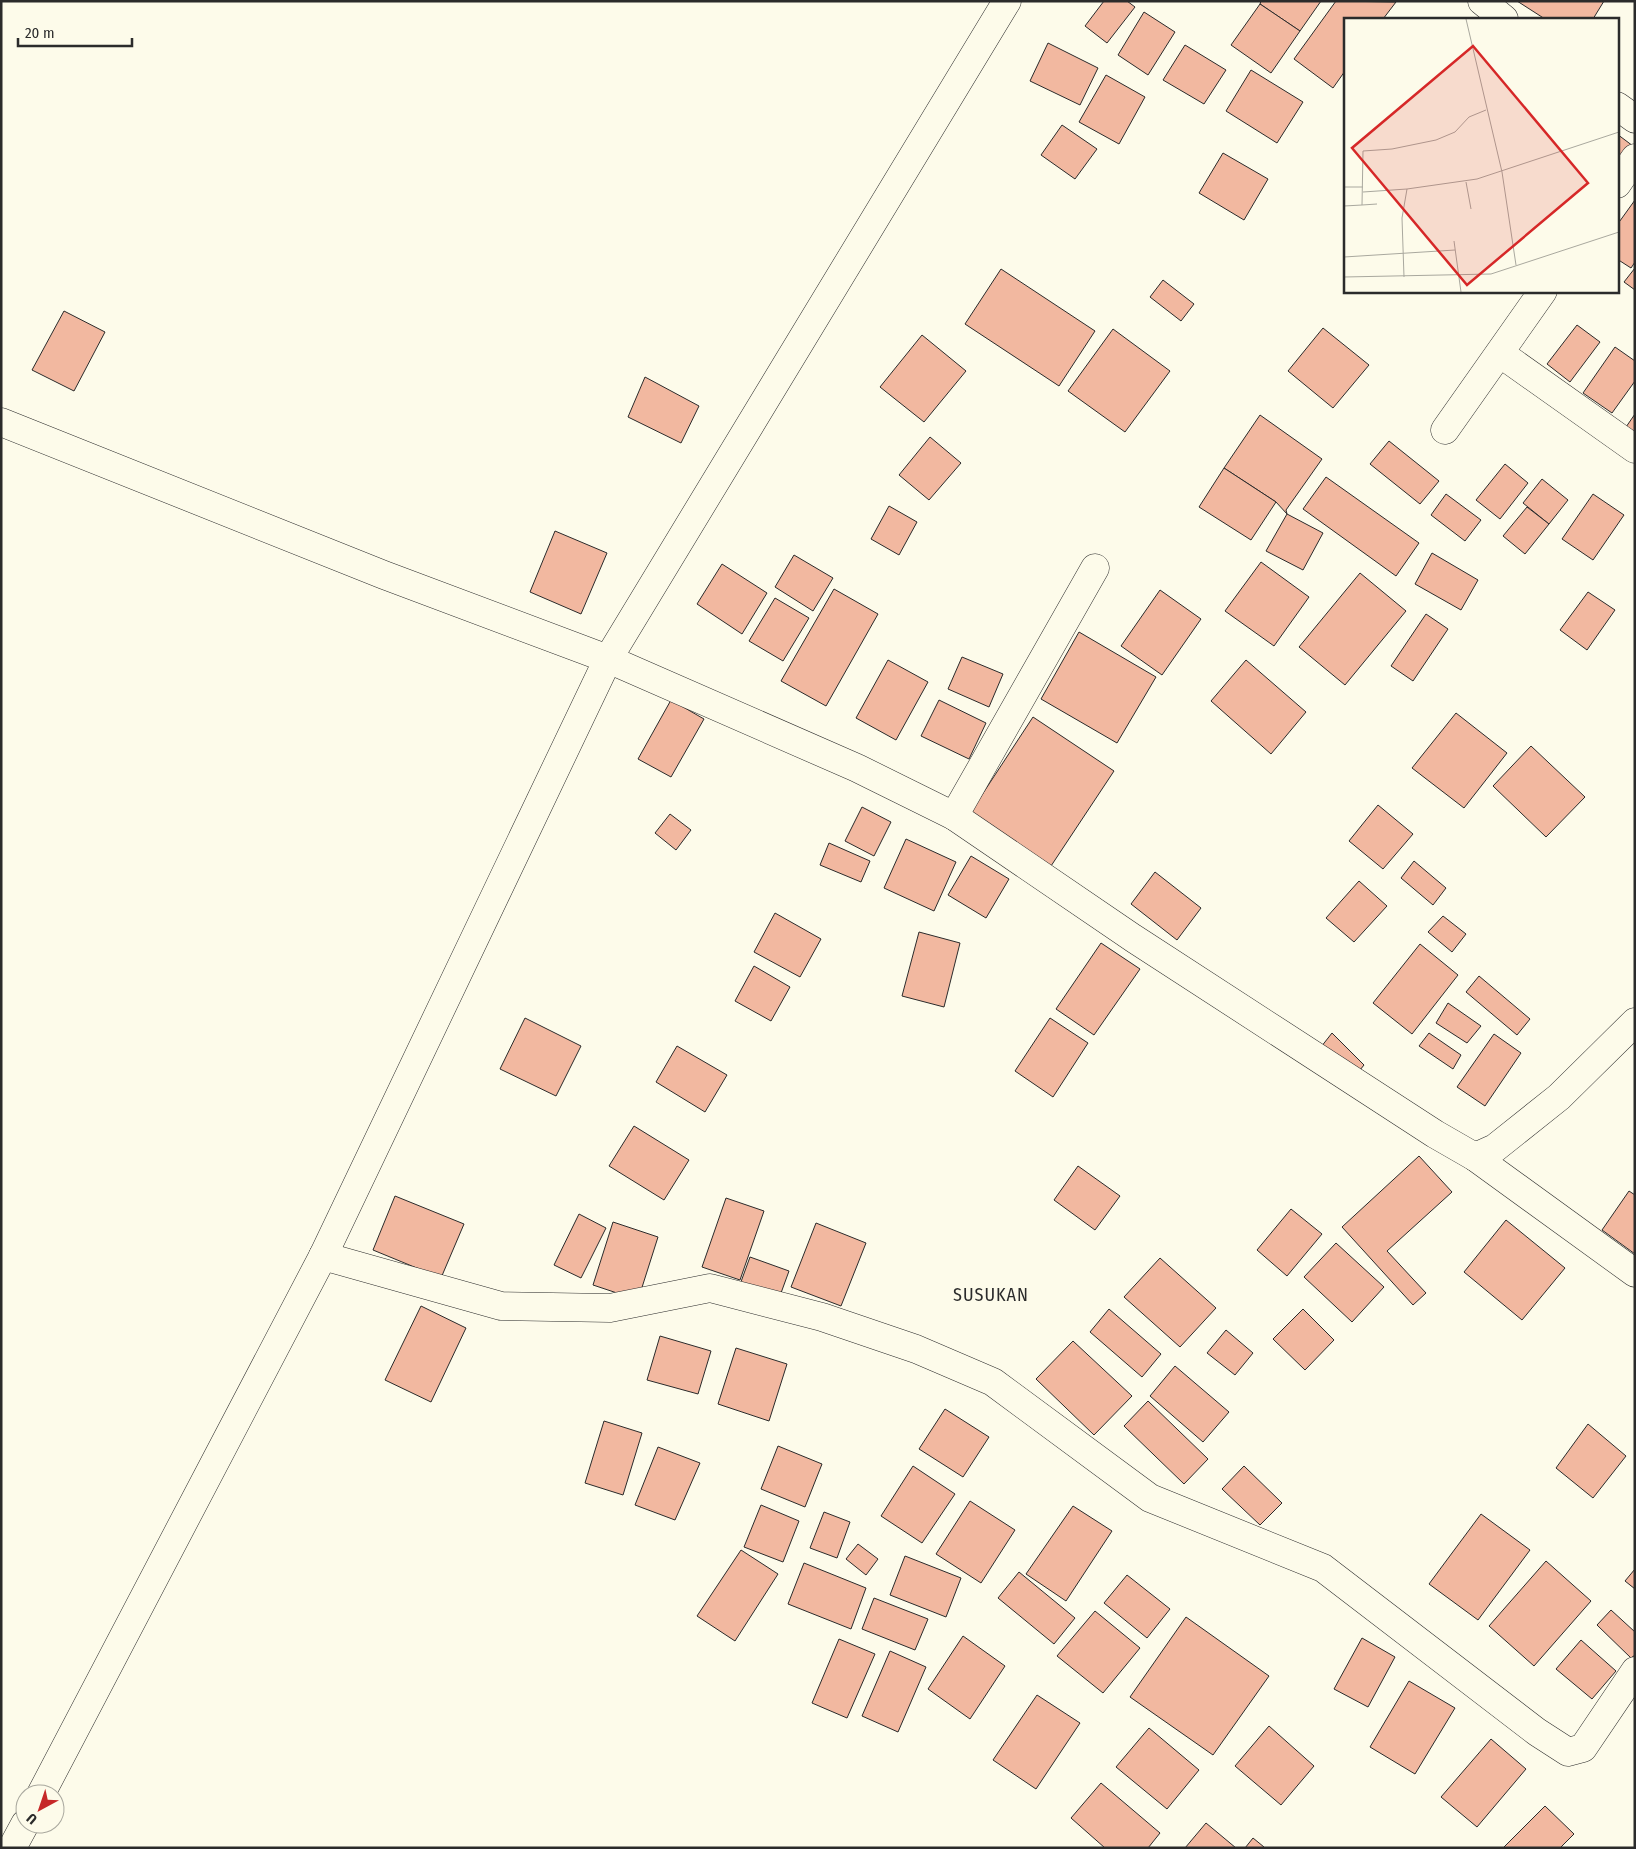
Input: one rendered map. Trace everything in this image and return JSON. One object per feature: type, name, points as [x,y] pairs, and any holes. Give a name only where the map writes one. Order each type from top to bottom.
[{"type":"street","points":[[46,1784],[323,1256],[608,659],[1007,1]]},
{"type":"street","points":[[1482,1],[1503,18]]},
{"type":"street","points":[[1618,107],[1635,119]]},
{"type":"street","points":[[1618,183],[1635,158]]},
{"type":"street","points":[[1445,430],[1501,354],[1543,292]]},
{"type":"street","points":[[1501,354],[1635,449]]},
{"type":"street","points":[[1,422],[384,576],[608,659],[857,768],[954,816],[1133,938],[1435,1134],[1475,1157],[1635,1272]]},
{"type":"street","points":[[954,816],[1095,568]]},
{"type":"street","points":[[1475,1157],[1495,1148],[1559,1097],[1635,1022]]},
{"type":"street","points":[[323,1256],[501,1306],[610,1308],[710,1288],[822,1317],[916,1349],[993,1382],[1150,1498],[1323,1568],[1537,1732],[1568,1752],[1583,1748],[1635,1671]]},
{"type":"street","points":[[12,1848],[20,1834]]},
{"type":"building","points":[[1104,1],[1127,1],[1135,7],[1107,43],[1085,26]]},
{"type":"building","points":[[1261,1],[1321,1],[1300,31],[1260,4]]},
{"type":"building","points":[[1336,1],[1396,2],[1384,18],[1344,18],[1344,72],[1333,88],[1294,59]]},
{"type":"building","points":[[1517,1],[1604,1],[1594,18],[1543,18]]},
{"type":"building","points":[[1260,4],[1300,31],[1271,73],[1231,45]]},
{"type":"building","points":[[1144,12],[1175,32],[1148,75],[1118,55]]},
{"type":"building","points":[[1048,43],[1098,68],[1080,105],[1030,81]]},
{"type":"building","points":[[1185,45],[1226,70],[1204,104],[1163,80]]},
{"type":"building","points":[[1251,70],[1303,102],[1277,143],[1226,111]]},
{"type":"building","points":[[1106,75],[1145,97],[1119,144],[1079,122]]},
{"type":"building","points":[[1062,125],[1097,149],[1075,179],[1041,155]]},
{"type":"building","points":[[1618,135],[1633,146],[1618,166]]},
{"type":"building","points":[[1223,153],[1268,179],[1244,220],[1199,193]]},
{"type":"building","points":[[1635,200],[1635,262],[1631,268],[1618,260],[1618,224]]},
{"type":"building","points":[[1635,268],[1635,290],[1624,282]]},
{"type":"building","points":[[1001,269],[1095,331],[1059,386],[965,324]]},
{"type":"building","points":[[1163,280],[1194,304],[1181,321],[1150,297]]},
{"type":"building","points":[[64,311],[105,332],[74,391],[32,370]]},
{"type":"building","points":[[1577,325],[1600,342],[1570,382],[1547,364]]},
{"type":"building","points":[[1323,328],[1369,365],[1333,408],[1288,371]]},
{"type":"building","points":[[1113,329],[1170,371],[1125,432],[1068,391]]},
{"type":"building","points":[[922,335],[966,371],[924,422],[880,387]]},
{"type":"building","points":[[1615,347],[1635,361],[1635,381],[1612,413],[1583,393]]},
{"type":"building","points":[[645,377],[699,406],[681,443],[628,417]]},
{"type":"building","points":[[1635,414],[1635,433],[1626,427]]},
{"type":"building","points":[[1260,415],[1322,459],[1286,510],[1287,514],[1276,502],[1224,468]]},
{"type":"building","points":[[930,437],[961,463],[929,500],[899,475]]},
{"type":"building","points":[[1389,441],[1439,481],[1420,504],[1370,464]]},
{"type":"building","points":[[1505,464],[1528,483],[1500,519],[1476,500]]},
{"type":"building","points":[[1224,468],[1276,502],[1251,540],[1199,507]]},
{"type":"building","points":[[1326,477],[1419,543],[1396,576],[1303,509]]},
{"type":"building","points":[[1542,479],[1568,500],[1549,524],[1523,503]]},
{"type":"building","points":[[1446,494],[1481,520],[1465,541],[1431,515]]},
{"type":"building","points":[[1593,494],[1624,515],[1593,560],[1562,539]]},
{"type":"building","points":[[889,506],[917,522],[899,555],[871,539]]},
{"type":"building","points":[[1527,507],[1549,524],[1525,554],[1503,536]]},
{"type":"building","points":[[1287,514],[1323,533],[1303,570],[1266,551]]},
{"type":"building","points":[[555,531],[607,553],[581,614],[530,592]]},
{"type":"building","points":[[1432,553],[1478,580],[1461,610],[1415,584]]},
{"type":"building","points":[[794,555],[833,578],[813,611],[775,587]]},
{"type":"building","points":[[1261,562],[1309,597],[1274,646],[1225,611]]},
{"type":"building","points":[[722,564],[767,593],[742,634],[697,604]]},
{"type":"building","points":[[1360,573],[1406,611],[1345,685],[1299,647]]},
{"type":"building","points":[[834,589],[878,614],[826,706],[781,681]]},
{"type":"building","points":[[1160,590],[1201,619],[1162,675],[1121,646]]},
{"type":"building","points":[[1588,592],[1615,610],[1587,650],[1560,630]]},
{"type":"building","points":[[775,598],[809,618],[783,661],[749,641]]},
{"type":"building","points":[[1426,614],[1448,629],[1413,681],[1391,666]]},
{"type":"building","points":[[1079,632],[1156,677],[1117,743],[1041,699]]},
{"type":"building","points":[[962,657],[1003,674],[989,707],[948,689]]},
{"type":"building","points":[[888,660],[928,682],[896,740],[856,718]]},
{"type":"building","points":[[1246,660],[1306,712],[1271,754],[1211,701]]},
{"type":"building","points":[[671,700],[704,719],[671,777],[638,759]]},
{"type":"building","points":[[939,700],[986,723],[969,759],[921,736]]},
{"type":"building","points":[[1456,713],[1507,753],[1464,808],[1412,768]]},
{"type":"building","points":[[1033,717],[1114,771],[1051,866],[970,813]]},
{"type":"building","points":[[1531,746],[1585,797],[1546,837],[1493,786]]},
{"type":"building","points":[[1378,805],[1413,834],[1383,869],[1349,841]]},
{"type":"building","points":[[862,807],[891,822],[874,856],[845,841]]},
{"type":"building","points":[[670,814],[691,830],[676,850],[655,833]]},
{"type":"building","points":[[906,839],[956,862],[934,911],[884,888]]},
{"type":"building","points":[[829,843],[870,861],[861,882],[820,865]]},
{"type":"building","points":[[971,856],[1009,879],[986,918],[948,895]]},
{"type":"building","points":[[1414,861],[1446,888],[1433,905],[1401,878]]},
{"type":"building","points":[[1155,872],[1201,908],[1177,940],[1131,904]]},
{"type":"building","points":[[1359,881],[1387,906],[1354,942],[1326,918]]},
{"type":"building","points":[[775,913],[821,939],[800,977],[754,952]]},
{"type":"building","points":[[1443,916],[1466,934],[1452,952],[1428,932]]},
{"type":"building","points":[[919,932],[960,943],[944,1007],[902,996]]},
{"type":"building","points":[[1101,943],[1140,969],[1094,1035],[1056,1009]]},
{"type":"building","points":[[1420,944],[1458,975],[1412,1034],[1373,1003]]},
{"type":"building","points":[[754,966],[790,987],[771,1021],[735,1001]]},
{"type":"building","points":[[1479,976],[1530,1019],[1517,1035],[1466,992]]},
{"type":"building","points":[[1448,1003],[1481,1026],[1467,1043],[1436,1023]]},
{"type":"building","points":[[525,1018],[581,1046],[556,1096],[500,1069]]},
{"type":"building","points":[[1050,1018],[1088,1043],[1053,1097],[1015,1071]]},
{"type":"building","points":[[1332,1033],[1364,1065],[1356,1075],[1321,1047]]},
{"type":"building","points":[[1429,1033],[1461,1055],[1453,1069],[1419,1046]]},
{"type":"building","points":[[1494,1034],[1521,1053],[1485,1106],[1457,1087]]},
{"type":"building","points":[[677,1046],[727,1075],[705,1112],[656,1082]]},
{"type":"building","points":[[634,1126],[689,1160],[664,1200],[609,1166]]},
{"type":"building","points":[[1419,1156],[1452,1192],[1387,1251],[1426,1293],[1413,1305],[1342,1227]]},
{"type":"building","points":[[1078,1166],[1120,1196],[1095,1230],[1054,1200]]},
{"type":"building","points":[[1629,1191],[1635,1195],[1635,1254],[1602,1230]]},
{"type":"building","points":[[395,1196],[464,1224],[441,1278],[373,1250]]},
{"type":"building","points":[[726,1198],[764,1211],[740,1280],[702,1267]]},
{"type":"building","points":[[1291,1209],[1322,1234],[1287,1276],[1257,1250]]},
{"type":"building","points":[[579,1214],[606,1228],[581,1278],[554,1265]]},
{"type":"building","points":[[1506,1220],[1565,1268],[1522,1320],[1464,1272]]},
{"type":"building","points":[[613,1222],[658,1237],[638,1300],[593,1285]]},
{"type":"building","points":[[816,1223],[866,1243],[841,1306],[791,1287]]},
{"type":"building","points":[[1336,1243],[1384,1287],[1352,1322],[1304,1277]]},
{"type":"building","points":[[750,1257],[789,1271],[777,1304],[738,1290]]},
{"type":"building","points":[[1160,1258],[1216,1308],[1180,1347],[1124,1297]]},
{"type":"building","points":[[421,1306],[466,1328],[431,1402],[385,1380]]},
{"type":"building","points":[[1109,1309],[1161,1354],[1142,1377],[1090,1332]]},
{"type":"building","points":[[1303,1309],[1334,1340],[1305,1370],[1273,1339]]},
{"type":"building","points":[[1226,1330],[1253,1353],[1235,1375],[1207,1353]]},
{"type":"building","points":[[660,1336],[711,1351],[698,1394],[647,1380]]},
{"type":"building","points":[[1073,1341],[1132,1396],[1094,1435],[1036,1379]]},
{"type":"building","points":[[736,1348],[787,1364],[769,1421],[718,1404]]},
{"type":"building","points":[[1175,1366],[1229,1412],[1203,1442],[1150,1396]]},
{"type":"building","points":[[1148,1401],[1208,1459],[1184,1484],[1124,1426]]},
{"type":"building","points":[[945,1409],[989,1437],[963,1477],[919,1449]]},
{"type":"building","points":[[604,1421],[642,1433],[623,1495],[585,1483]]},
{"type":"building","points":[[1588,1424],[1626,1456],[1593,1498],[1556,1468]]},
{"type":"building","points":[[778,1446],[822,1464],[805,1507],[761,1489]]},
{"type":"building","points":[[658,1447],[700,1463],[675,1520],[635,1505]]},
{"type":"building","points":[[913,1466],[955,1494],[922,1543],[881,1516]]},
{"type":"building","points":[[1244,1466],[1282,1503],[1260,1525],[1222,1489]]},
{"type":"building","points":[[970,1501],[1015,1530],[981,1583],[936,1554]]},
{"type":"building","points":[[761,1505],[799,1521],[783,1562],[744,1547]]},
{"type":"building","points":[[1073,1506],[1112,1531],[1066,1601],[1026,1574]]},
{"type":"building","points":[[824,1512],[850,1522],[837,1558],[810,1548]]},
{"type":"building","points":[[1481,1514],[1530,1550],[1478,1620],[1429,1584]]},
{"type":"building","points":[[858,1544],[878,1559],[866,1575],[846,1559]]},
{"type":"building","points":[[741,1550],[778,1574],[735,1641],[697,1616]]},
{"type":"building","points":[[905,1556],[961,1578],[946,1617],[890,1595]]},
{"type":"building","points":[[1546,1561],[1591,1601],[1534,1666],[1489,1626]]},
{"type":"building","points":[[804,1563],[866,1588],[851,1629],[788,1604]]},
{"type":"building","points":[[1635,1569],[1635,1589],[1625,1581]]},
{"type":"building","points":[[1019,1572],[1075,1618],[1054,1644],[998,1598]]},
{"type":"building","points":[[1127,1575],[1170,1609],[1147,1638],[1104,1603]]},
{"type":"building","points":[[874,1598],[928,1619],[915,1650],[862,1629]]},
{"type":"building","points":[[1611,1610],[1635,1632],[1635,1655],[1631,1658],[1597,1625]]},
{"type":"building","points":[[1095,1611],[1140,1648],[1103,1693],[1057,1656]]},
{"type":"building","points":[[1186,1617],[1269,1676],[1213,1755],[1130,1697]]},
{"type":"building","points":[[963,1636],[1005,1666],[970,1719],[928,1689]]},
{"type":"building","points":[[1362,1638],[1395,1657],[1368,1707],[1334,1689]]},
{"type":"building","points":[[839,1639],[875,1654],[847,1718],[812,1703]]},
{"type":"building","points":[[1581,1640],[1616,1671],[1592,1699],[1556,1669]]},
{"type":"building","points":[[890,1651],[926,1667],[898,1732],[862,1716]]},
{"type":"building","points":[[1409,1681],[1455,1708],[1415,1774],[1370,1747]]},
{"type":"building","points":[[1037,1695],[1080,1723],[1036,1789],[993,1760]]},
{"type":"building","points":[[1269,1726],[1314,1766],[1281,1805],[1235,1766]]},
{"type":"building","points":[[1149,1728],[1199,1770],[1167,1809],[1116,1767]]},
{"type":"building","points":[[1491,1739],[1526,1769],[1477,1827],[1441,1797]]},
{"type":"building","points":[[1101,1783],[1160,1833],[1148,1848],[1105,1848],[1071,1818]]},
{"type":"building","points":[[1545,1806],[1574,1834],[1560,1848],[1503,1848]]},
{"type":"building","points":[[1206,1823],[1236,1848],[1185,1848]]},
{"type":"building","points":[[1253,1838],[1264,1847],[1245,1848]]},
{"type":"district","name":"SUSUKAN","points":[[991,1295]]}]
